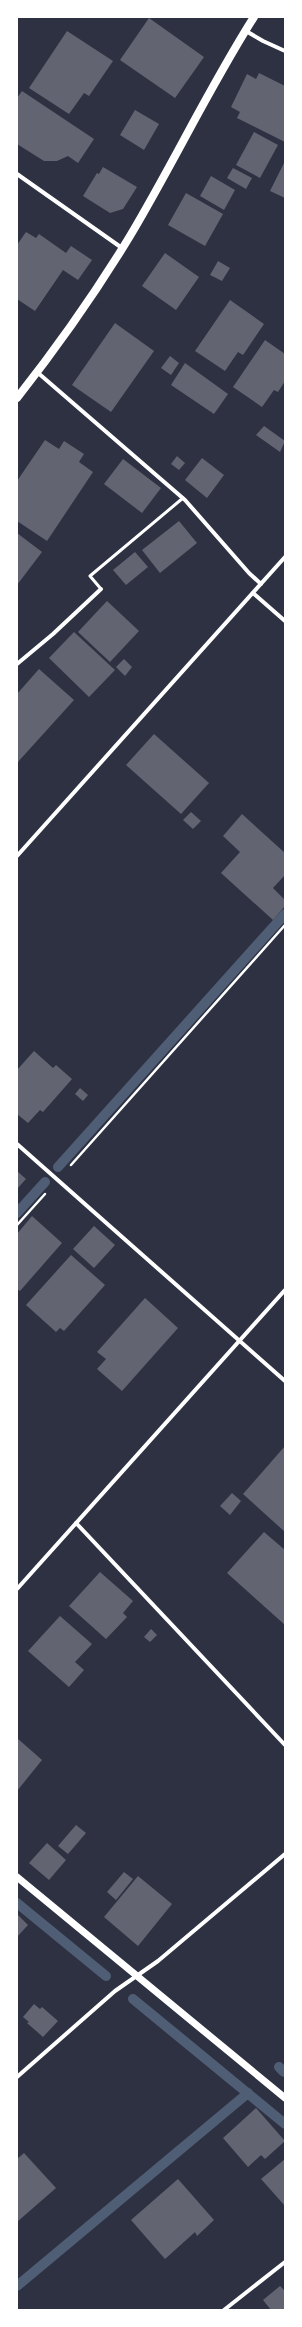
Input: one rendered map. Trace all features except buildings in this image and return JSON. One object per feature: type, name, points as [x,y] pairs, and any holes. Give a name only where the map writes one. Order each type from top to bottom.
[{"type":"main road","points":[[17,398],[70,328],[122,248],[254,17]]},
{"type":"street","points":[[246,31],[262,41],[285,50]]},
{"type":"street","points":[[17,174],[122,248]]},
{"type":"street","points":[[37,372],[183,498],[249,573],[261,584]]},
{"type":"street","points":[[17,856],[285,557]]},
{"type":"street","points":[[17,664],[39,646],[101,589]]},
{"type":"street","points":[[253,593],[285,621]]},
{"type":"street","points":[[17,1144],[285,1382]]},
{"type":"street","points":[[17,1589],[285,1290]]},
{"type":"street","points":[[76,1523],[285,1745]]},
{"type":"street","points":[[17,2078],[116,1991],[158,1961],[285,1854]]},
{"type":"street","points":[[17,1877],[285,2098]]},
{"type":"street","points":[[224,2310],[285,2262]]},
{"type":"lane","points":[[101,589],[90,576],[183,498]]},
{"type":"path","points":[[70,1166],[285,925]]},
{"type":"path","points":[[17,1225],[46,1192]]},
{"type":"waterway","points":[[58,1167],[285,914]]},
{"type":"waterway","points":[[17,1213],[45,1182]]},
{"type":"waterway","points":[[17,1903],[106,1976]]},
{"type":"waterway","points":[[133,1999],[285,2124]]},
{"type":"waterway","points":[[279,2067],[284,2072]]},
{"type":"waterway","points":[[17,2286],[248,2093]]}]
